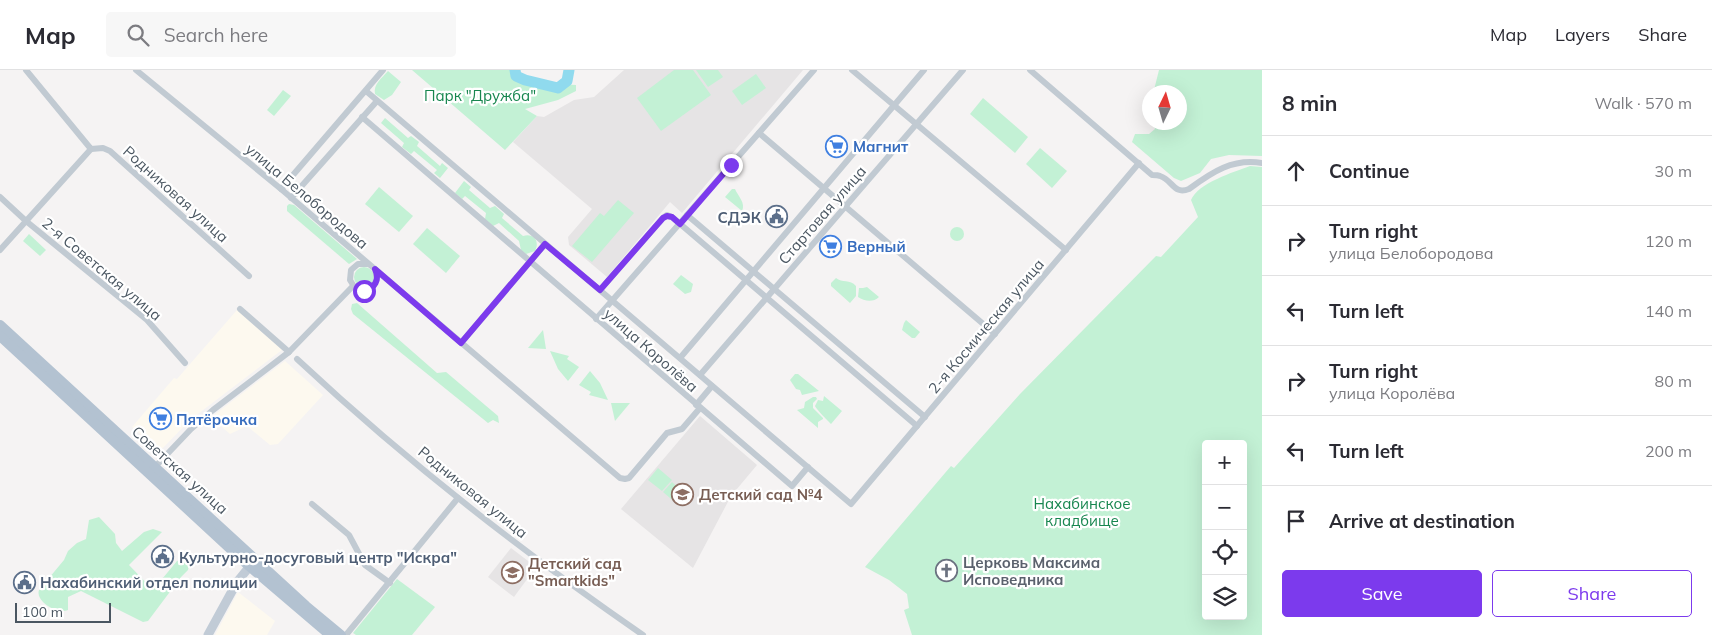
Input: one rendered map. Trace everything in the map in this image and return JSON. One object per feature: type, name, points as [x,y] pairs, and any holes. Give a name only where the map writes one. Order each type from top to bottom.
[{"type":"main road","name":"Советская улица","points":[[0,325],[152,471]]},
{"type":"main road","name":"Советская улица","points":[[0,336],[152,471],[330,635]]},
{"type":"main road","name":"Советская улица","points":[[252,562],[341,635]]},
{"type":"main road","points":[[208,635],[237,582],[252,562]]},
{"type":"street","points":[[0,250],[91,149],[26,70]]},
{"type":"street","name":"улица Белобородова","points":[[136,70],[281,189],[620,478],[625,480],[629,478],[669,431],[682,429],[698,406]]},
{"type":"street","points":[[281,189],[384,70]]},
{"type":"street","points":[[596,319],[814,70]]},
{"type":"street","points":[[852,70],[1066,250]]},
{"type":"street","name":"Стартовая улица","points":[[680,358],[924,70]]},
{"type":"street","name":"Стартовая улица","points":[[700,375],[963,70]]},
{"type":"street","points":[[1030,70],[1152,174],[1162,176],[1180,191],[1189,189],[1220,168],[1233,163],[1262,162]]},
{"type":"street","name":"улица Королёва","points":[[366,91],[851,504]]},
{"type":"street","points":[[291,198],[377,100]]},
{"type":"street","name":"улица Королёва","points":[[362,117],[792,486],[808,467]]},
{"type":"street","points":[[759,133],[994,334]]},
{"type":"street","name":"Родниковая улица","points":[[91,149],[103,148],[110,152],[249,276]]},
{"type":"street","name":"2-я Космическая улица","points":[[851,504],[1139,163]]},
{"type":"street","name":"2-я Советская улица","points":[[0,197],[26,222],[146,320],[185,363]]},
{"type":"street","points":[[687,215],[925,417]]},
{"type":"street","points":[[600,290],[663,218],[667,216],[672,217],[917,426]]},
{"type":"street","points":[[461,343],[545,244]]},
{"type":"street","points":[[369,264],[360,263],[352,268],[349,277],[353,286],[362,290],[371,288],[377,281],[375,269]]},
{"type":"street","points":[[152,471],[191,429],[289,352],[353,286]]},
{"type":"street","points":[[240,309],[289,352]]},
{"type":"street","name":"Родниковая улица","points":[[297,359],[335,395],[458,498],[569,584],[642,635]]},
{"type":"street","points":[[698,406],[712,386]]},
{"type":"street","points":[[346,635],[458,498]]},
{"type":"street","points":[[312,504],[349,535],[365,564],[390,583]]},
{"type":"shaded area","points":[[624,70],[803,70],[682,213],[670,202],[607,277],[569,245],[568,237],[592,209],[513,142],[537,116],[544,117],[574,100],[594,97]]},
{"type":"shaded area","points":[[237,310],[282,350],[190,420],[160,451],[132,427]]},
{"type":"shaded area","points":[[285,361],[323,395],[278,444],[270,445],[247,426],[230,434],[213,419],[214,415]]},
{"type":"shaded area","name":"Детский сад №4","points":[[700,416],[757,465],[731,496],[693,568],[621,509]]},
{"type":"shaded area","name":"Детский сад \"Smartkids\"","points":[[511,548],[536,567],[514,597],[488,577]]},
{"type":"shaded area","points":[[238,592],[275,621],[267,635],[215,635]]},
{"type":"green space","name":"Парк \"Дружба\"","points":[[412,70],[514,70],[514,74],[523,81],[576,85],[576,91],[558,100],[525,109],[537,116],[505,150]]},
{"type":"green space","points":[[674,70],[693,70],[711,95],[661,131],[637,98]]},
{"type":"green space","points":[[696,70],[718,70],[723,77],[708,87]]},
{"type":"green space","points":[[1159,70],[1262,70],[1262,156],[1229,155],[1211,159],[1200,173],[1181,181],[1174,178],[1132,142],[1135,134],[1149,134],[1154,130],[1187,130],[1187,85],[1155,85]]},
{"type":"green space","points":[[388,71],[401,82],[392,95],[384,100],[375,94],[375,87]]},
{"type":"green space","points":[[756,74],[766,88],[742,105],[732,91]]},
{"type":"green space","points":[[283,90],[291,96],[274,116],[267,110]]},
{"type":"green space","points":[[983,98],[1028,137],[1015,153],[970,114]]},
{"type":"green space","points":[[385,118],[408,138],[411,136],[419,142],[417,146],[440,166],[442,163],[448,168],[440,178],[434,173],[437,170],[414,151],[411,154],[402,147],[404,143],[381,123]]},
{"type":"green space","points":[[1040,148],[1067,171],[1052,188],[1026,164]]},
{"type":"green space","name":"Нахабинское кладбище","points":[[1250,166],[1262,167],[1262,635],[912,635],[904,610],[909,608],[907,594],[889,580],[865,567],[951,466],[954,468],[1020,394],[1156,256],[1161,257],[1198,217],[1191,200],[1195,194],[1209,183]]},
{"type":"green space","points":[[464,181],[471,187],[469,190],[490,208],[495,206],[504,214],[502,218],[523,236],[533,237],[537,244],[535,251],[526,254],[521,250],[519,241],[499,223],[493,226],[485,219],[486,213],[465,196],[462,199],[455,193]]},
{"type":"green space","points":[[379,187],[413,216],[399,232],[365,204]]},
{"type":"green space","points":[[732,189],[735,189],[741,200],[743,205],[742,211],[725,197]]},
{"type":"green space","points":[[618,200],[634,213],[592,262],[572,246],[600,213],[604,216]]},
{"type":"green space","points":[[289,204],[294,205],[357,259],[349,264],[287,211]]},
{"type":"green space","points":[[954,227],[960,227],[964,234],[960,241],[954,241],[950,237],[950,231]]},
{"type":"green space","points":[[427,228],[460,256],[446,273],[413,244]]},
{"type":"green space","points":[[29,234],[46,250],[40,256],[23,241]]},
{"type":"green space","points":[[364,267],[371,270],[374,277],[371,284],[364,287],[357,284],[354,277],[357,270]]},
{"type":"green space","points":[[681,275],[693,284],[691,292],[685,294],[673,284]]},
{"type":"green space","points":[[836,278],[851,282],[856,286],[856,296],[850,303],[831,286],[831,283]]},
{"type":"green space","points":[[867,287],[879,297],[868,301],[858,297],[859,288]]},
{"type":"green space","points":[[357,303],[437,373],[446,372],[498,416],[499,423],[493,420],[488,423],[353,314],[352,304]]},
{"type":"green space","points":[[906,320],[920,332],[915,338],[912,338],[902,330]]},
{"type":"green space","points":[[543,330],[546,349],[528,348]]},
{"type":"green space","points":[[550,351],[569,356],[567,359],[579,367],[568,381],[558,369]]},
{"type":"green space","points":[[590,371],[600,383],[608,400],[589,395],[591,392],[579,385]]},
{"type":"green space","points":[[795,374],[798,374],[819,391],[802,395],[800,390],[796,389],[790,380]]},
{"type":"green space","points":[[824,396],[842,411],[831,424],[815,406],[818,400],[823,401]]},
{"type":"green space","points":[[813,397],[817,399],[813,403],[813,408],[823,418],[818,422],[818,428],[797,410],[804,408],[805,402]]},
{"type":"green space","points":[[611,403],[630,403],[615,421]]},
{"type":"green space","points":[[658,468],[672,480],[662,491],[648,480]]},
{"type":"green space","points":[[672,482],[685,494],[677,504],[663,492]]},
{"type":"green space","points":[[99,517],[115,534],[116,543],[122,551],[144,532],[153,529],[162,532],[129,565],[153,590],[177,561],[182,559],[189,565],[188,570],[148,621],[143,622],[81,591],[68,597],[68,610],[63,611],[53,609],[40,598],[39,590],[64,560],[68,551],[77,543],[86,539],[89,520]]},
{"type":"green space","points":[[397,579],[435,607],[412,635],[356,635],[353,633]]},
{"type":"waterway","points":[[515,70],[516,76],[525,80],[558,88],[567,81],[569,70]]},
{"type":"place","name":"Магнит","points":[[837,146]]},
{"type":"place","name":"СДЭК","points":[[777,217]]},
{"type":"place","name":"Верный","points":[[831,246]]},
{"type":"place","name":"Пятёрочка","points":[[160,419]]},
{"type":"place","name":"Детский сад №4","points":[[683,494]]},
{"type":"place","name":"Культурно-досуговый центр \"Искра\"","points":[[163,557]]},
{"type":"place","name":"Церковь Максима Исповедника","points":[[947,571]]},
{"type":"place","name":"Детский сад \"Smartkids\"","points":[[512,572]]},
{"type":"place","name":"Нахабинский отдел полиции","points":[[24,582]]},
{"type":"route","points":[[364,291],[369,290],[376,283],[375,269],[461,343],[545,244],[600,290],[663,218],[667,216],[672,217],[680,224],[731,165]]}]
